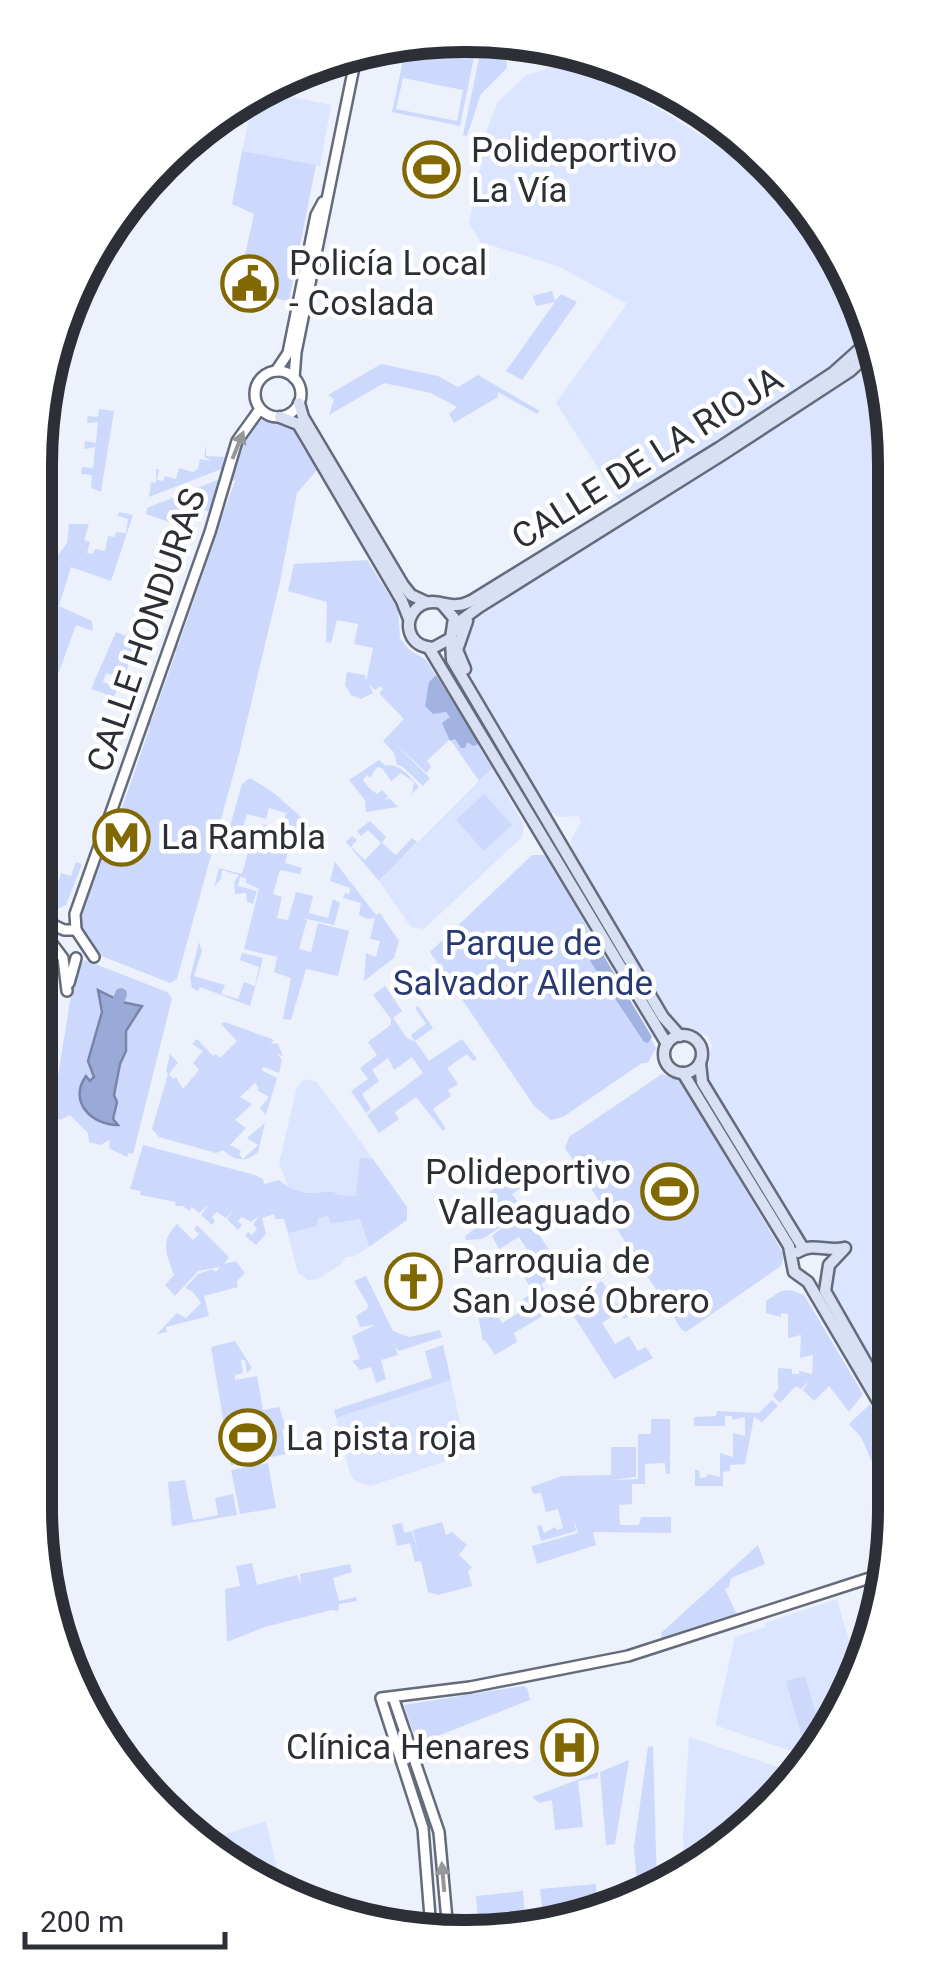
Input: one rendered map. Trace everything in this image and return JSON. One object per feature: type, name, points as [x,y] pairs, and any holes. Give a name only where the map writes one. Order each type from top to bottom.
[{"type":"main road","name":"CALLE DE LA RIOJA","points":[[442,604],[460,605],[472,600],[719,448],[832,373],[860,348]]},
{"type":"main road","name":"CALLE DE LA RIOJA","points":[[453,634],[460,621],[479,607],[756,432],[863,359]]},
{"type":"main road","points":[[300,403],[303,417],[403,585],[411,595],[442,604],[452,613],[452,660],[668,1026],[700,1046],[702,1082],[803,1248]]},
{"type":"main road","points":[[280,418],[298,424],[410,619]]},
{"type":"main road","points":[[427,602],[410,619],[409,631],[414,640],[429,648],[668,1044],[666,1062],[672,1070],[684,1073],[700,1064]]},
{"type":"main road","points":[[479,607],[464,625],[457,650],[495,720],[499,737]]},
{"type":"main road","points":[[429,648],[441,646],[453,634]]},
{"type":"main road","points":[[668,1044],[680,1036]]},
{"type":"main road","points":[[684,1073],[774,1220],[793,1259],[794,1272],[808,1282],[878,1401]]},
{"type":"main road","points":[[793,1259],[803,1248],[845,1248],[818,1281],[808,1282]]},
{"type":"main road","points":[[819,1248],[827,1270],[824,1284],[829,1303],[878,1385]]},
{"type":"street","points":[[334,166],[316,215],[288,353],[276,371],[263,376],[255,388],[260,409],[280,418],[300,403],[301,390],[294,378],[296,352],[334,166],[354,68]]},
{"type":"street","points":[[276,371],[294,378]]},
{"type":"street","name":"CALLE HONDURAS","points":[[76,930],[76,914],[216,517],[237,442],[260,409]]},
{"type":"street","points":[[53,925],[76,930],[85,945],[68,990],[62,958],[54,946],[64,930]]},
{"type":"street","points":[[62,958],[77,958]]},
{"type":"street","points":[[430,1918],[428,1821],[381,1698],[470,1688],[628,1656],[871,1577]]},
{"type":"street","points":[[394,1697],[428,1821],[446,1919]]},
{"type":"shaded area","points":[[568,66],[599,75],[757,173],[808,236],[835,283],[856,332],[870,385],[878,465],[878,1376],[829,1293],[834,1248],[798,1235],[712,1089],[706,1074],[712,1045],[707,1035],[688,1033],[674,1024],[572,853],[571,840],[581,822],[578,816],[558,817],[541,805],[459,655],[468,621],[477,612],[631,519],[556,403],[627,304],[560,267],[481,242],[469,224],[487,129],[498,102],[525,76]]},
{"type":"shaded area","points":[[283,95],[331,105],[320,166],[242,151],[250,113]]},
{"type":"shaded area","points":[[436,675],[479,744],[467,742],[461,748],[455,739],[450,741],[442,723],[450,717],[446,712],[433,714],[425,706],[429,682]]},
{"type":"shaded area","points":[[492,768],[524,825],[522,837],[424,929],[411,927],[379,881]]},
{"type":"shaded area","points":[[599,948],[652,1037],[648,1043],[590,961]]},
{"type":"shaded area","points":[[98,990],[122,1002],[142,1006],[126,1031],[126,1051],[114,1095],[117,1102],[113,1119],[118,1125],[99,1121],[81,1102],[81,1085],[86,1076],[90,1081],[94,1077],[88,1061],[102,1012]]},
{"type":"shaded area","points":[[304,1079],[317,1082],[383,1173],[365,1197],[337,1195],[331,1190],[290,1191],[279,1163],[297,1087]]},
{"type":"shaded area","points":[[328,1216],[331,1224],[360,1219],[369,1247],[346,1257],[318,1279],[308,1280],[298,1273],[284,1219]]},
{"type":"shaded area","points":[[451,1380],[464,1442],[460,1454],[370,1486],[357,1482],[350,1474],[336,1418]]},
{"type":"shaded area","points":[[837,1599],[852,1651],[822,1713],[796,1753],[715,1725],[735,1637],[765,1627],[765,1623]]},
{"type":"shaded area","points":[[689,1737],[783,1769],[737,1817],[684,1856]]},
{"type":"shaded area","points":[[266,1821],[278,1872],[259,1864],[218,1837]]},
{"type":"green space","points":[[475,52],[460,126],[392,112],[404,57]],"holes":[[[403,78],[463,90],[457,121],[396,109]]]},
{"type":"green space","points":[[480,53],[506,55],[507,68],[481,94],[467,136],[463,135]]},
{"type":"green space","points":[[242,151],[316,165],[289,301],[264,296],[269,274],[242,269],[254,214],[232,204]]},
{"type":"green space","points":[[552,291],[555,301],[561,294],[577,302],[522,380],[506,371],[555,302],[536,306],[533,296]]},
{"type":"green space","points":[[381,364],[438,376],[458,387],[478,375],[540,411],[537,414],[498,392],[498,397],[454,423],[449,414],[457,407],[431,393],[384,383],[329,415],[334,399],[328,395]]},
{"type":"green space","points":[[99,409],[114,411],[101,492],[91,488],[92,475],[81,474],[82,467],[93,468],[95,447],[84,449],[85,441],[96,443],[98,422],[87,423],[88,416],[98,417]]},
{"type":"green space","points":[[265,420],[300,435],[318,469],[297,493],[239,754],[177,979],[170,983],[94,953],[77,919],[107,839],[111,840],[150,727],[146,725],[147,719],[152,720],[176,652],[172,650],[174,645],[178,646],[215,539],[212,536],[235,481],[231,479],[237,448],[256,421]]},
{"type":"green space","points":[[206,444],[206,456],[226,457],[224,468],[149,497],[151,482],[156,483],[156,469],[157,480],[163,481],[165,476],[176,479],[179,468],[193,472],[200,459],[212,461],[204,457]]},
{"type":"green space","points":[[220,479],[210,512],[186,504],[182,514],[173,511],[169,522],[146,514],[147,508]]},
{"type":"green space","points":[[119,512],[133,515],[111,581],[71,567],[59,606],[92,621],[93,631],[76,625],[59,672],[53,670],[53,643],[59,627],[55,625],[53,606],[53,554],[58,555],[67,543],[69,524],[89,524],[84,540],[90,542],[87,553],[93,554],[95,549],[105,551],[108,536],[126,533],[128,519],[118,516]]},
{"type":"green space","points":[[367,560],[398,609],[400,638],[408,649],[426,660],[492,768],[479,781],[450,739],[427,761],[431,766],[427,773],[392,741],[430,778],[423,786],[397,765],[394,753],[383,741],[404,719],[379,693],[381,686],[375,690],[369,685],[373,693],[361,699],[351,695],[345,685],[347,672],[365,675],[366,682],[373,648],[354,644],[358,624],[337,620],[331,643],[326,642],[327,602],[288,591],[294,564]]},
{"type":"green space","points":[[116,632],[137,640],[124,678],[106,673],[103,682],[117,688],[114,697],[91,689]]},
{"type":"green space","points":[[379,760],[386,766],[400,768],[408,775],[419,787],[412,794],[414,782],[401,773],[391,781],[377,767],[370,778],[367,775],[363,780],[377,794],[382,790],[388,796],[384,801],[389,798],[398,807],[366,812],[365,800],[349,780]]},
{"type":"green space","points":[[250,778],[310,825],[307,849],[295,847],[300,829],[283,823],[286,813],[269,808],[266,819],[247,814],[241,833],[231,829],[227,846],[243,851],[247,846],[245,852],[224,847],[242,784]]},
{"type":"green space","points":[[484,794],[512,825],[484,851],[456,820]]},
{"type":"green space","points":[[370,821],[386,837],[382,843],[396,855],[412,838],[417,842],[379,881],[346,842],[352,836],[357,840],[351,847],[365,860],[381,843],[368,830],[361,836],[357,831]]},
{"type":"green space","points":[[263,824],[272,827],[266,849],[273,831],[284,834],[279,842],[290,842],[285,863],[302,868],[300,874],[280,870],[273,894],[282,897],[277,918],[288,920],[296,892],[313,896],[309,913],[328,918],[333,899],[340,903],[334,925],[302,918],[307,920],[299,949],[311,952],[318,923],[349,931],[338,976],[306,969],[291,1020],[283,1019],[291,978],[274,972],[277,957],[244,949],[259,889],[240,877],[238,886],[257,891],[253,904],[247,902],[246,893],[235,894],[234,882],[239,875],[222,870],[214,887],[219,868],[242,874],[253,834],[261,836]]},
{"type":"green space","name":"Parque de Salvador Allende","points":[[532,855],[543,855],[549,860],[656,1048],[648,1063],[642,1063],[563,1117],[551,1120],[534,1106],[430,952]]},
{"type":"green space","points":[[76,862],[82,864],[66,905],[53,911],[53,891],[61,873],[71,876]]},
{"type":"green space","points":[[335,862],[399,941],[394,958],[364,981],[366,953],[376,957],[380,941],[370,939],[375,918],[359,915],[361,903],[343,898],[350,888],[330,881]]},
{"type":"green space","points":[[199,942],[202,951],[194,976],[225,985],[221,994],[238,999],[244,982],[255,986],[259,967],[240,960],[242,953],[263,958],[250,1006],[200,987],[198,991],[192,988],[190,978]]},
{"type":"green space","points":[[85,960],[167,992],[172,998],[133,1154],[128,1153],[127,1157],[109,1148],[110,1140],[100,1145],[89,1142],[88,1133],[70,1115],[60,1120],[53,1115],[75,970]]},
{"type":"green space","points":[[385,986],[402,1011],[393,1018],[407,1038],[415,1042],[411,1035],[426,1024],[415,1008],[418,1006],[433,1028],[415,1041],[429,1061],[462,1039],[477,1059],[473,1061],[467,1054],[447,1068],[458,1084],[448,1090],[451,1096],[433,1109],[446,1129],[443,1131],[416,1097],[395,1112],[399,1119],[379,1133],[367,1115],[423,1073],[412,1057],[394,1070],[388,1058],[372,1070],[379,1081],[362,1094],[371,1109],[366,1113],[351,1091],[368,1079],[360,1068],[377,1055],[368,1042],[391,1025],[391,1019],[373,995]]},
{"type":"green space","points":[[225,1022],[272,1039],[270,1043],[278,1044],[283,1056],[277,1054],[282,1059],[279,1073],[264,1067],[261,1070],[277,1078],[266,1115],[260,1108],[269,1097],[257,1090],[255,1083],[240,1097],[252,1104],[235,1120],[246,1128],[230,1145],[241,1151],[243,1159],[223,1150],[216,1153],[159,1137],[152,1129],[170,1054],[178,1063],[169,1074],[173,1079],[176,1077],[183,1089],[199,1070],[193,1063],[203,1051],[192,1044],[197,1039],[220,1058],[237,1041],[221,1024]]},
{"type":"green space","name":"Polideportivo Valleaguado","points":[[662,1074],[682,1081],[784,1255],[781,1266],[686,1332],[565,1148],[569,1137]]},
{"type":"green space","points":[[265,1123],[258,1152],[243,1159],[258,1145],[247,1138]]},
{"type":"green space","points":[[143,1145],[255,1175],[264,1184],[279,1180],[298,1191],[332,1191],[338,1195],[356,1196],[360,1158],[373,1159],[407,1207],[407,1220],[369,1247],[360,1219],[331,1224],[328,1216],[318,1218],[317,1226],[288,1233],[284,1219],[275,1219],[274,1214],[262,1218],[266,1234],[256,1245],[245,1236],[257,1229],[253,1224],[260,1215],[251,1222],[242,1217],[238,1230],[227,1219],[234,1209],[226,1218],[217,1212],[212,1225],[201,1215],[209,1204],[199,1213],[192,1207],[189,1211],[175,1206],[176,1202],[140,1195],[141,1191],[130,1189]]},
{"type":"green space","points":[[517,1175],[514,1182],[520,1180],[524,1186],[512,1194],[525,1212],[535,1206],[548,1226],[538,1233],[562,1270],[541,1284],[556,1308],[514,1333],[517,1342],[495,1355],[483,1341],[475,1299],[500,1289],[504,1295],[491,1305],[502,1323],[527,1307],[523,1299],[533,1292],[520,1270],[534,1260],[519,1237],[499,1249],[492,1236],[509,1222],[482,1239],[466,1240],[465,1236],[500,1210],[489,1192]]},
{"type":"green space","points":[[177,1224],[193,1240],[199,1234],[194,1229],[197,1225],[229,1257],[224,1264],[236,1261],[245,1273],[237,1281],[238,1287],[204,1296],[209,1316],[166,1327],[167,1332],[157,1334],[177,1313],[186,1318],[201,1303],[185,1288],[198,1274],[213,1269],[216,1272],[220,1267],[198,1271],[175,1296],[165,1285],[174,1275],[166,1243]]},
{"type":"green space","points":[[366,1276],[393,1331],[409,1337],[440,1330],[442,1337],[399,1351],[395,1347],[398,1355],[381,1360],[386,1379],[376,1383],[371,1367],[360,1370],[352,1361],[360,1359],[352,1336],[375,1325],[360,1327],[356,1316],[368,1305],[354,1281]]},
{"type":"green space","points":[[602,1281],[616,1304],[632,1294],[642,1308],[624,1319],[619,1312],[602,1323],[615,1344],[629,1336],[638,1351],[646,1347],[653,1358],[614,1379],[566,1304]]},
{"type":"green space","points":[[781,1291],[804,1295],[863,1394],[849,1412],[829,1386],[814,1401],[803,1390],[809,1381],[801,1389],[796,1386],[780,1403],[773,1396],[778,1389],[778,1368],[792,1369],[792,1374],[812,1374],[813,1355],[800,1358],[801,1335],[788,1338],[788,1314],[781,1313],[781,1317],[766,1313],[766,1301]]},
{"type":"green space","points":[[235,1341],[252,1368],[247,1373],[245,1360],[241,1360],[243,1373],[235,1375],[235,1380],[257,1376],[263,1410],[279,1407],[286,1428],[282,1430],[286,1454],[231,1465],[211,1347]]},
{"type":"green space","points":[[443,1345],[451,1380],[336,1418],[334,1410],[432,1378],[425,1351]]},
{"type":"green space","points":[[772,1400],[778,1406],[762,1422],[754,1417],[745,1464],[730,1465],[730,1471],[723,1472],[723,1486],[695,1486],[695,1470],[699,1470],[700,1478],[707,1474],[720,1477],[720,1453],[733,1457],[733,1433],[745,1436],[745,1417],[732,1420],[732,1416],[725,1416],[725,1426],[694,1426],[694,1417],[716,1416],[717,1411],[759,1413]]},
{"type":"green space","points":[[870,1404],[878,1417],[878,1460],[873,1464],[861,1437],[849,1424]]},
{"type":"green space","points":[[651,1419],[670,1419],[670,1474],[666,1474],[665,1463],[645,1464],[645,1484],[632,1484],[632,1504],[619,1505],[620,1525],[639,1525],[641,1517],[671,1517],[671,1533],[593,1532],[596,1545],[537,1564],[532,1546],[578,1533],[574,1520],[576,1531],[553,1538],[551,1534],[552,1538],[541,1541],[537,1526],[541,1525],[544,1533],[555,1527],[563,1528],[558,1509],[546,1512],[541,1493],[533,1494],[531,1487],[562,1476],[611,1475],[611,1447],[636,1447],[636,1477],[611,1480],[638,1479],[638,1434],[651,1434]]},
{"type":"green space","points":[[268,1463],[276,1508],[240,1514],[231,1470]]},
{"type":"green space","points":[[185,1480],[193,1520],[218,1515],[215,1498],[233,1494],[237,1515],[172,1526],[168,1482]]},
{"type":"green space","points":[[442,1522],[446,1535],[452,1532],[467,1545],[459,1555],[472,1567],[468,1571],[472,1586],[438,1595],[428,1592],[421,1561],[415,1562],[410,1543],[397,1546],[392,1525],[402,1523],[404,1533],[412,1531],[418,1552],[413,1530]]},
{"type":"green space","points":[[758,1545],[765,1564],[731,1578],[725,1589],[737,1615],[662,1638],[661,1633]]},
{"type":"green space","points":[[252,1563],[257,1585],[297,1575],[301,1585],[300,1574],[350,1564],[352,1572],[333,1578],[339,1601],[356,1597],[357,1601],[339,1604],[338,1611],[265,1627],[227,1642],[225,1589],[240,1586],[236,1566]]},
{"type":"green space","points":[[805,1676],[818,1720],[803,1743],[786,1681]]},
{"type":"green space","points":[[523,1686],[530,1700],[417,1744],[404,1705]]},
{"type":"green space","points":[[653,1746],[657,1872],[637,1882],[634,1847],[648,1747]]},
{"type":"green space","points":[[629,1760],[615,1844],[606,1845],[600,1772]]},
{"type":"green space","points":[[598,1772],[598,1778],[578,1781],[583,1827],[555,1830],[552,1800],[539,1803],[532,1797]]},
{"type":"green space","points":[[596,1884],[597,1898],[543,1912],[540,1889]]},
{"type":"green space","points":[[523,1891],[525,1915],[478,1920],[476,1896]]},
{"type":"waterway","points":[[119,999],[121,994]]},
{"type":"place","name":"Polideportivo La Vía","points":[[432,170]]},
{"type":"place","name":"Policía Local - Coslada","points":[[250,283]]},
{"type":"place","name":"La Rambla","points":[[122,837]]},
{"type":"place","name":"Polideportivo Valleaguado","points":[[670,1192]]},
{"type":"place","name":"Parroquia de San José Obrero","points":[[413,1281]]},
{"type":"place","name":"La pista roja","points":[[247,1438]]},
{"type":"place","name":"Clínica Henares","points":[[569,1747]]}]
